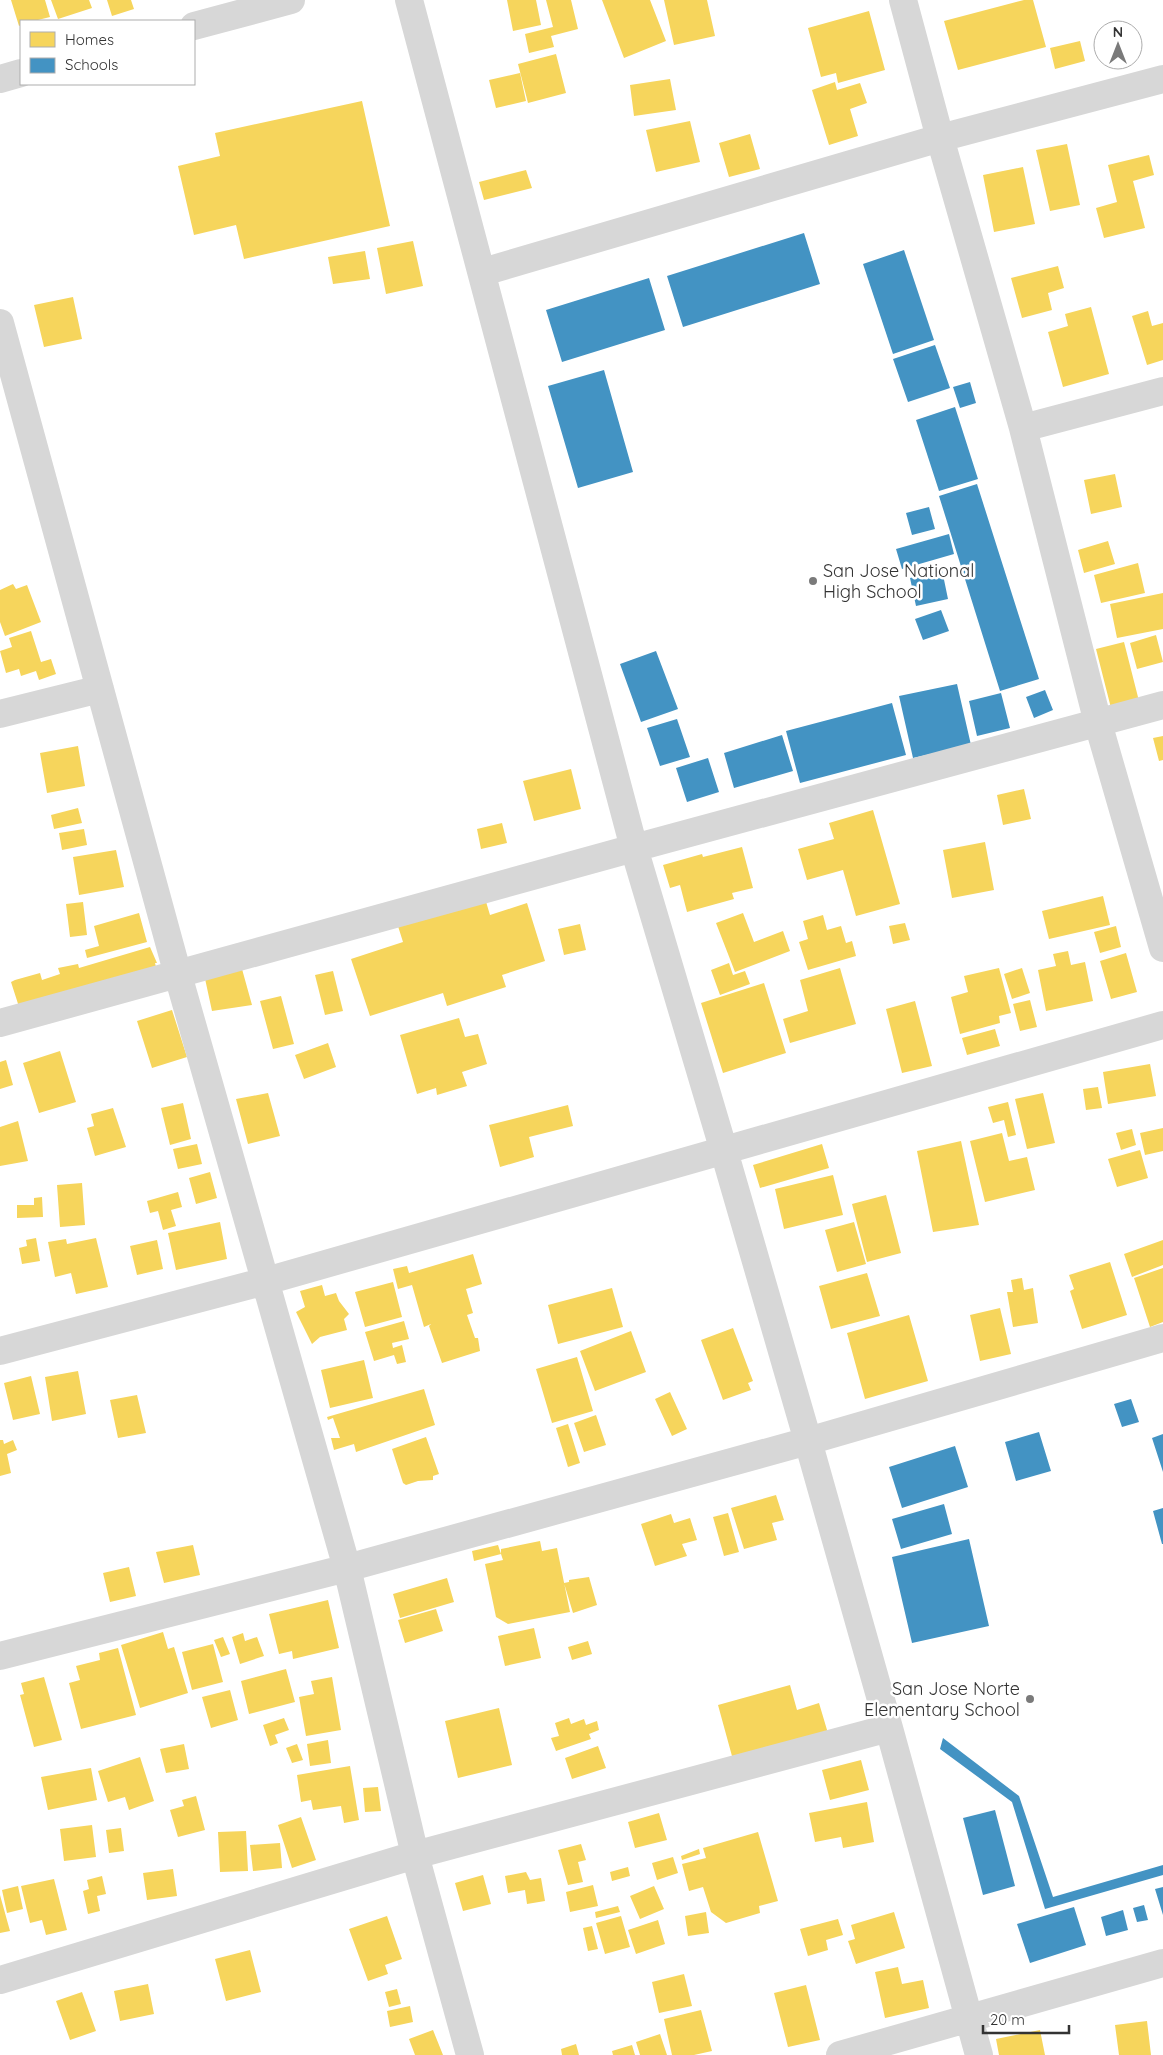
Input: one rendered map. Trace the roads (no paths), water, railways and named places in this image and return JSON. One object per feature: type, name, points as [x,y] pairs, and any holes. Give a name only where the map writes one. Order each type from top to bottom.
[{"type":"street","points":[[195,26],[291,0]]},
{"type":"street","points":[[410,0],[634,848],[808,1441],[979,2055]]},
{"type":"street","points":[[903,0],[940,138],[1023,428],[1098,723],[1163,948]]},
{"type":"street","points":[[0,79],[20,73]]},
{"type":"street","points":[[483,272],[940,138],[1163,79]]},
{"type":"street","points":[[0,323],[10,396],[100,689],[178,975],[347,1568],[415,1855],[470,2055]]},
{"type":"street","points":[[1023,428],[1163,391]]},
{"type":"street","points":[[0,714],[100,689]]},
{"type":"street","points":[[0,1024],[634,848],[1163,705]]},
{"type":"street","points":[[0,1352],[266,1281],[1163,1025]]},
{"type":"street","points":[[0,1656],[347,1568],[808,1441],[1163,1338]]},
{"type":"street","points":[[0,1980],[415,1855],[889,1728]]},
{"type":"street","points":[[840,2055],[1163,1963]]},
{"type":"place","name":"San Jose National High School","points":[[813,581]]},
{"type":"place","name":"San Jose Norte Elementary School","points":[[1030,1699]]}]
